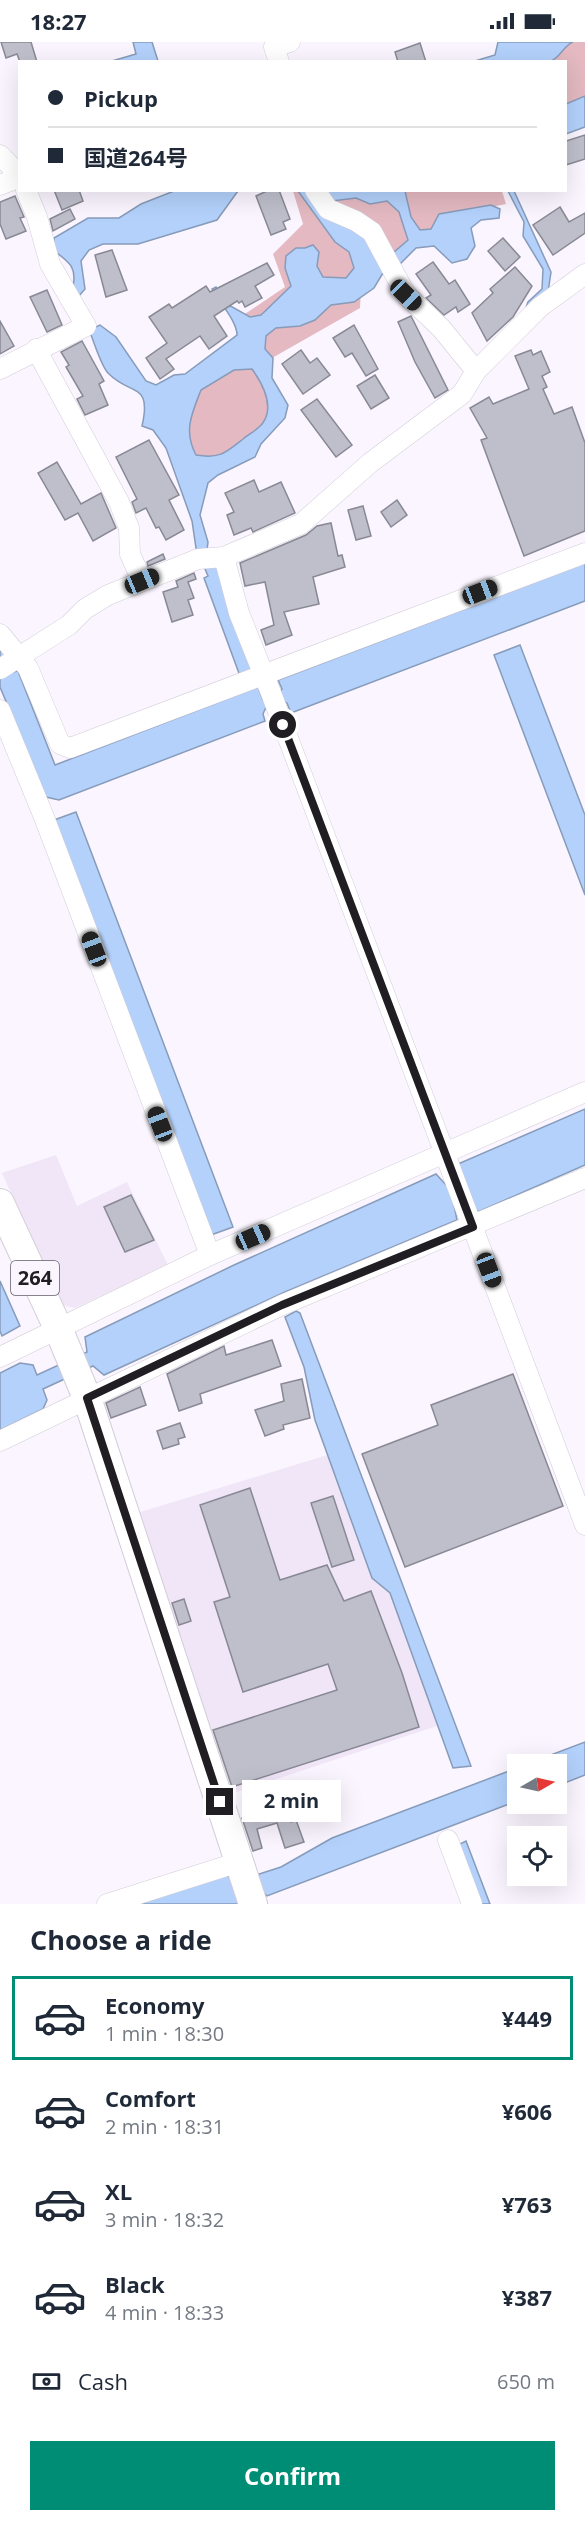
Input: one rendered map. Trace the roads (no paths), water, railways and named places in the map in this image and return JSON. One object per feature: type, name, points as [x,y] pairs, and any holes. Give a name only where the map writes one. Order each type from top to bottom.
[{"type":"highway","name":"264","points":[[0,1203],[73,1364],[247,1885]]},
{"type":"street","points":[[278,60],[274,47],[290,42]]},
{"type":"street","points":[[0,155],[18,174]]},
{"type":"street","points":[[0,185],[18,177]]},
{"type":"street","points":[[0,369],[86,326],[50,264],[38,217],[27,192]]},
{"type":"street","points":[[316,192],[328,208],[356,220],[372,232],[406,295],[441,328],[476,371]]},
{"type":"street","points":[[8,665],[101,600],[142,581],[301,524],[370,464],[462,394],[476,371],[540,307],[585,274]]},
{"type":"street","points":[[36,350],[119,502],[129,528],[130,554],[142,581]]},
{"type":"street","points":[[8,665],[27,668],[60,744],[70,748],[271,692],[585,553]]},
{"type":"street","points":[[212,557],[239,613],[271,692],[585,1525]]},
{"type":"street","points":[[0,634],[8,665]]},
{"type":"street","points":[[0,710],[44,817],[210,1255]]},
{"type":"street","points":[[0,1441],[73,1364],[210,1255],[585,1092]]},
{"type":"street","points":[[0,1357],[73,1364],[282,1305],[473,1227],[585,1178]]},
{"type":"street","points":[[448,1840],[472,1904]]},
{"type":"street","points":[[107,1904],[247,1885]]},
{"type":"water","points":[[133,42],[152,42],[158,60],[115,60],[136,54]]},
{"type":"water","points":[[498,42],[573,42],[552,60],[478,60],[495,55]]},
{"type":"water","points":[[585,96],[585,127],[567,134],[567,104]]},
{"type":"water","points":[[171,192],[237,192],[217,220],[138,244],[103,244],[89,250],[81,261],[85,289],[78,297],[72,292],[74,277],[72,267],[53,250],[54,238],[88,218],[119,218],[141,204]]},
{"type":"water","points":[[299,192],[311,192],[365,234],[386,268],[374,288],[354,302],[331,305],[315,320],[300,326],[276,328],[266,336],[265,349],[273,358],[272,378],[288,405],[285,418],[261,444],[255,457],[218,475],[208,483],[200,515],[208,542],[207,550],[219,566],[252,672],[240,676],[204,578],[208,576],[196,548],[192,521],[166,448],[153,430],[142,426],[144,402],[142,396],[117,381],[106,371],[89,330],[100,325],[116,337],[146,381],[156,385],[174,375],[185,374],[237,335],[231,318],[212,289],[216,287],[225,303],[250,317],[261,315],[291,286],[285,268],[286,256],[296,248],[313,245],[319,252],[317,266],[323,277],[346,278],[354,268],[349,252],[335,242]],"holes":[[[252,369],[263,387],[268,408],[262,424],[222,454],[196,455],[189,430],[201,390],[234,370]]]},
{"type":"water","points":[[326,192],[405,192],[411,217],[420,230],[431,229],[439,214],[491,205],[500,209],[499,218],[481,220],[471,228],[475,246],[467,259],[452,263],[434,246],[416,248],[400,264],[393,253],[408,240],[399,212],[387,201],[370,204],[356,198],[332,201]]},
{"type":"water","points":[[509,192],[514,192],[551,272],[548,292],[524,313],[528,302],[542,289],[543,269],[523,236],[524,222]]},
{"type":"water","points":[[585,563],[585,601],[291,713],[287,703],[282,701],[266,707],[263,714],[265,721],[59,800],[46,797],[0,687],[0,679],[7,675],[0,661],[0,645],[13,672],[18,671],[55,765],[258,687],[263,700],[279,694],[282,689],[278,680]]},
{"type":"water","points":[[520,645],[585,815],[585,895],[494,655]]},
{"type":"water","points":[[76,812],[233,1227],[211,1235],[54,820]]},
{"type":"water","points":[[585,1109],[585,1165],[478,1212],[469,1199],[454,1205],[457,1220],[285,1292],[104,1375],[93,1366],[43,1389],[47,1400],[43,1409],[0,1430],[0,1373],[20,1363],[33,1365],[37,1375],[87,1352],[85,1337],[234,1265],[436,1174],[446,1185],[461,1181],[458,1164]]},
{"type":"water","points":[[0,1281],[20,1326],[2,1336],[0,1331]]},
{"type":"water","points":[[296,1311],[300,1313],[471,1766],[453,1768],[390,1593],[372,1578],[315,1420],[304,1367],[285,1317]]},
{"type":"water","points":[[585,1742],[585,1775],[567,1782],[567,1754],[553,1754]]},
{"type":"water","points":[[507,1772],[507,1805],[267,1896],[262,1891],[242,1904],[120,1904],[226,1875],[235,1881],[258,1878],[259,1874],[281,1867],[332,1838]]},
{"type":"water","points":[[466,1841],[490,1904],[481,1904],[458,1845]]}]
